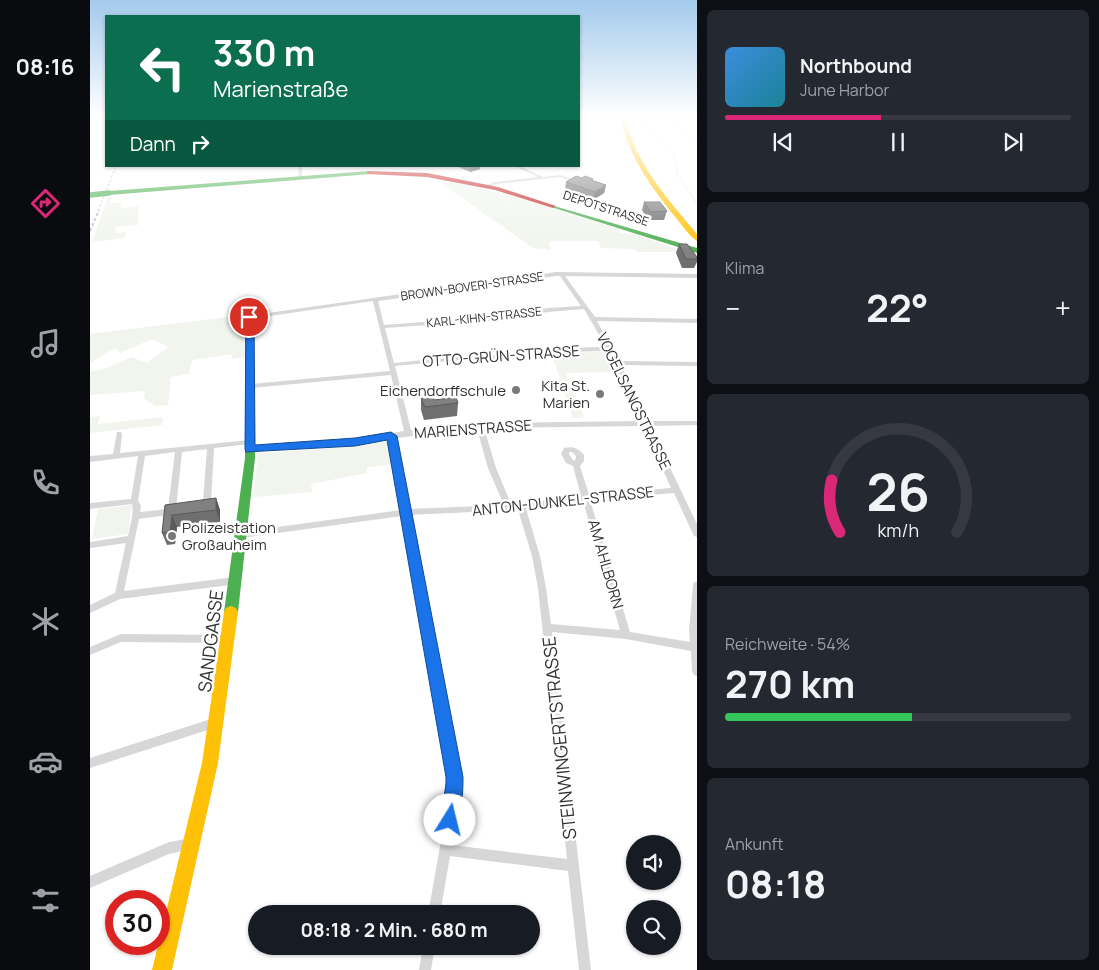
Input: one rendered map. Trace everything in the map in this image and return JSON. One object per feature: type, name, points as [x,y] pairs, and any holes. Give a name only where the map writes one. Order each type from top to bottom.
[{"type":"main road","points":[[638,162],[696,239],[690,244],[671,243]]},
{"type":"main road","name":"DEPOTSTRASSE","points":[[90,195],[300,172],[392,173],[436,176],[488,186],[696,251]]},
{"type":"main road","name":"SANDGASSE","points":[[162,970],[193,844],[217,721],[228,639],[250,446],[249,314]]},
{"type":"street","points":[[518,167],[543,178]]},
{"type":"street","points":[[488,186],[562,176],[576,181]]},
{"type":"street","name":"BROWN-BOVERI-STRASSE","points":[[249,314],[375,300],[561,274],[696,276]]},
{"type":"street","name":"VOGELSANGSTRASSE","points":[[561,274],[594,319],[617,362],[696,534]]},
{"type":"street","points":[[375,300],[408,433]]},
{"type":"street","name":"KARL-KIHN-STRASSE","points":[[382,327],[495,319],[548,310],[585,307]]},
{"type":"street","points":[[594,319],[696,321]]},
{"type":"street","name":"OTTO-GRÜN-STRASSE","points":[[391,365],[462,358],[540,356],[558,350],[610,349]]},
{"type":"street","points":[[617,362],[696,364]]},
{"type":"street","points":[[250,386],[393,373]]},
{"type":"street","name":"MARIENSTRASSE","points":[[90,459],[211,447],[355,442],[408,433],[480,426],[644,422],[696,423]]},
{"type":"street","points":[[480,426],[492,468],[509,508]]},
{"type":"street","points":[[116,457],[119,434]]},
{"type":"street","points":[[391,436],[454,777],[455,790],[436,905]]},
{"type":"street","points":[[191,510],[201,509],[207,503],[211,447]]},
{"type":"street","points":[[172,511],[180,450]]},
{"type":"street","points":[[118,595],[129,539],[136,516],[137,506],[134,501],[142,454]]},
{"type":"street","name":"AM AHLBORN","points":[[576,465],[626,635]]},
{"type":"street","name":"ANTON-DUNKEL-STRASSE","points":[[241,535],[406,512],[521,508],[586,498],[676,490]]},
{"type":"street","points":[[92,506],[134,501]]},
{"type":"street","name":"STEINWINGERTSTRASSE","points":[[521,508],[539,571],[547,628],[585,970]]},
{"type":"street","points":[[136,516],[181,510]]},
{"type":"street","points":[[90,545],[129,539]]},
{"type":"street","points":[[90,609],[118,595],[235,581]]},
{"type":"street","points":[[696,585],[694,647],[696,672]]},
{"type":"street","name":"AM AHLBORN","points":[[547,628],[626,635],[694,647]]},
{"type":"street","points":[[90,651],[121,638],[228,639]]},
{"type":"street","points":[[90,762],[217,721]]},
{"type":"street","points":[[90,882],[169,848],[193,844]]},
{"type":"street","points":[[445,850],[573,866]]},
{"type":"street","points":[[425,970],[428,955]]},
{"type":"shaded area","points":[[453,181],[525,199],[618,229],[620,233],[635,234],[685,252],[636,252],[635,249],[601,248],[598,241],[552,241],[549,243],[551,250],[533,248],[442,184]]},
{"type":"shaded area","points":[[112,196],[111,203],[121,203],[121,208],[139,206],[138,225],[116,227],[115,233],[126,232],[125,238],[92,242],[108,197]]},
{"type":"shaded area","points":[[244,315],[245,357],[232,359],[232,354],[192,360],[189,374],[171,377],[168,405],[155,406],[144,398],[145,391],[90,395],[90,372],[107,368],[131,357],[147,363],[169,347],[152,339],[120,353],[115,348],[90,363],[90,334]]},
{"type":"shaded area","points":[[602,352],[608,355],[615,372],[566,373],[584,417],[573,418],[553,357],[560,353]]},
{"type":"shaded area","points":[[100,416],[98,424],[163,417],[162,425],[90,433],[90,417]]},
{"type":"shaded area","points":[[383,441],[390,444],[393,465],[367,467],[367,473],[311,484],[312,492],[253,497],[258,454],[260,453],[335,448]]},
{"type":"shaded area","points":[[132,505],[128,534],[92,539],[98,509]]},
{"type":"building","points":[[576,176],[582,178],[585,176],[606,185],[595,192],[566,182]]},
{"type":"building","points":[[644,202],[660,202],[667,211],[651,212]]},
{"type":"building","points":[[679,244],[687,244],[697,259],[686,259]]},
{"type":"building","points":[[433,396],[434,400],[456,397],[458,403],[425,407],[421,398]]},
{"type":"building","points":[[216,498],[216,510],[172,515],[170,532],[162,533],[165,505]]},
{"type":"waterway","points":[[675,162],[677,173],[696,203]]},
{"type":"railway","points":[[98,211],[116,167]]},
{"type":"railway","points":[[90,231],[99,210]]},
{"type":"traffic: fast","points":[[109,193],[369,173]]},
{"type":"traffic: fast","points":[[90,195],[109,193]]},
{"type":"traffic: fast","points":[[553,206],[697,251]]},
{"type":"traffic: fast","points":[[231,612],[250,458],[249,312]]},
{"type":"traffic: slow","points":[[639,162],[662,197],[697,239]]},
{"type":"traffic: slow","points":[[162,970],[210,763],[231,612]]},
{"type":"traffic: jam","points":[[369,173],[427,175],[496,188],[553,206]]},
{"type":"place","name":"Eichendorffschule","points":[[516,390]]},
{"type":"place","name":"Kita St. Marien","points":[[600,394]]},
{"type":"place","name":"Polizeistation Großauheim","points":[[172,536]]},
{"type":"route","points":[[249,317],[250,449],[355,442],[391,436],[454,777],[455,790],[450,820]]}]
